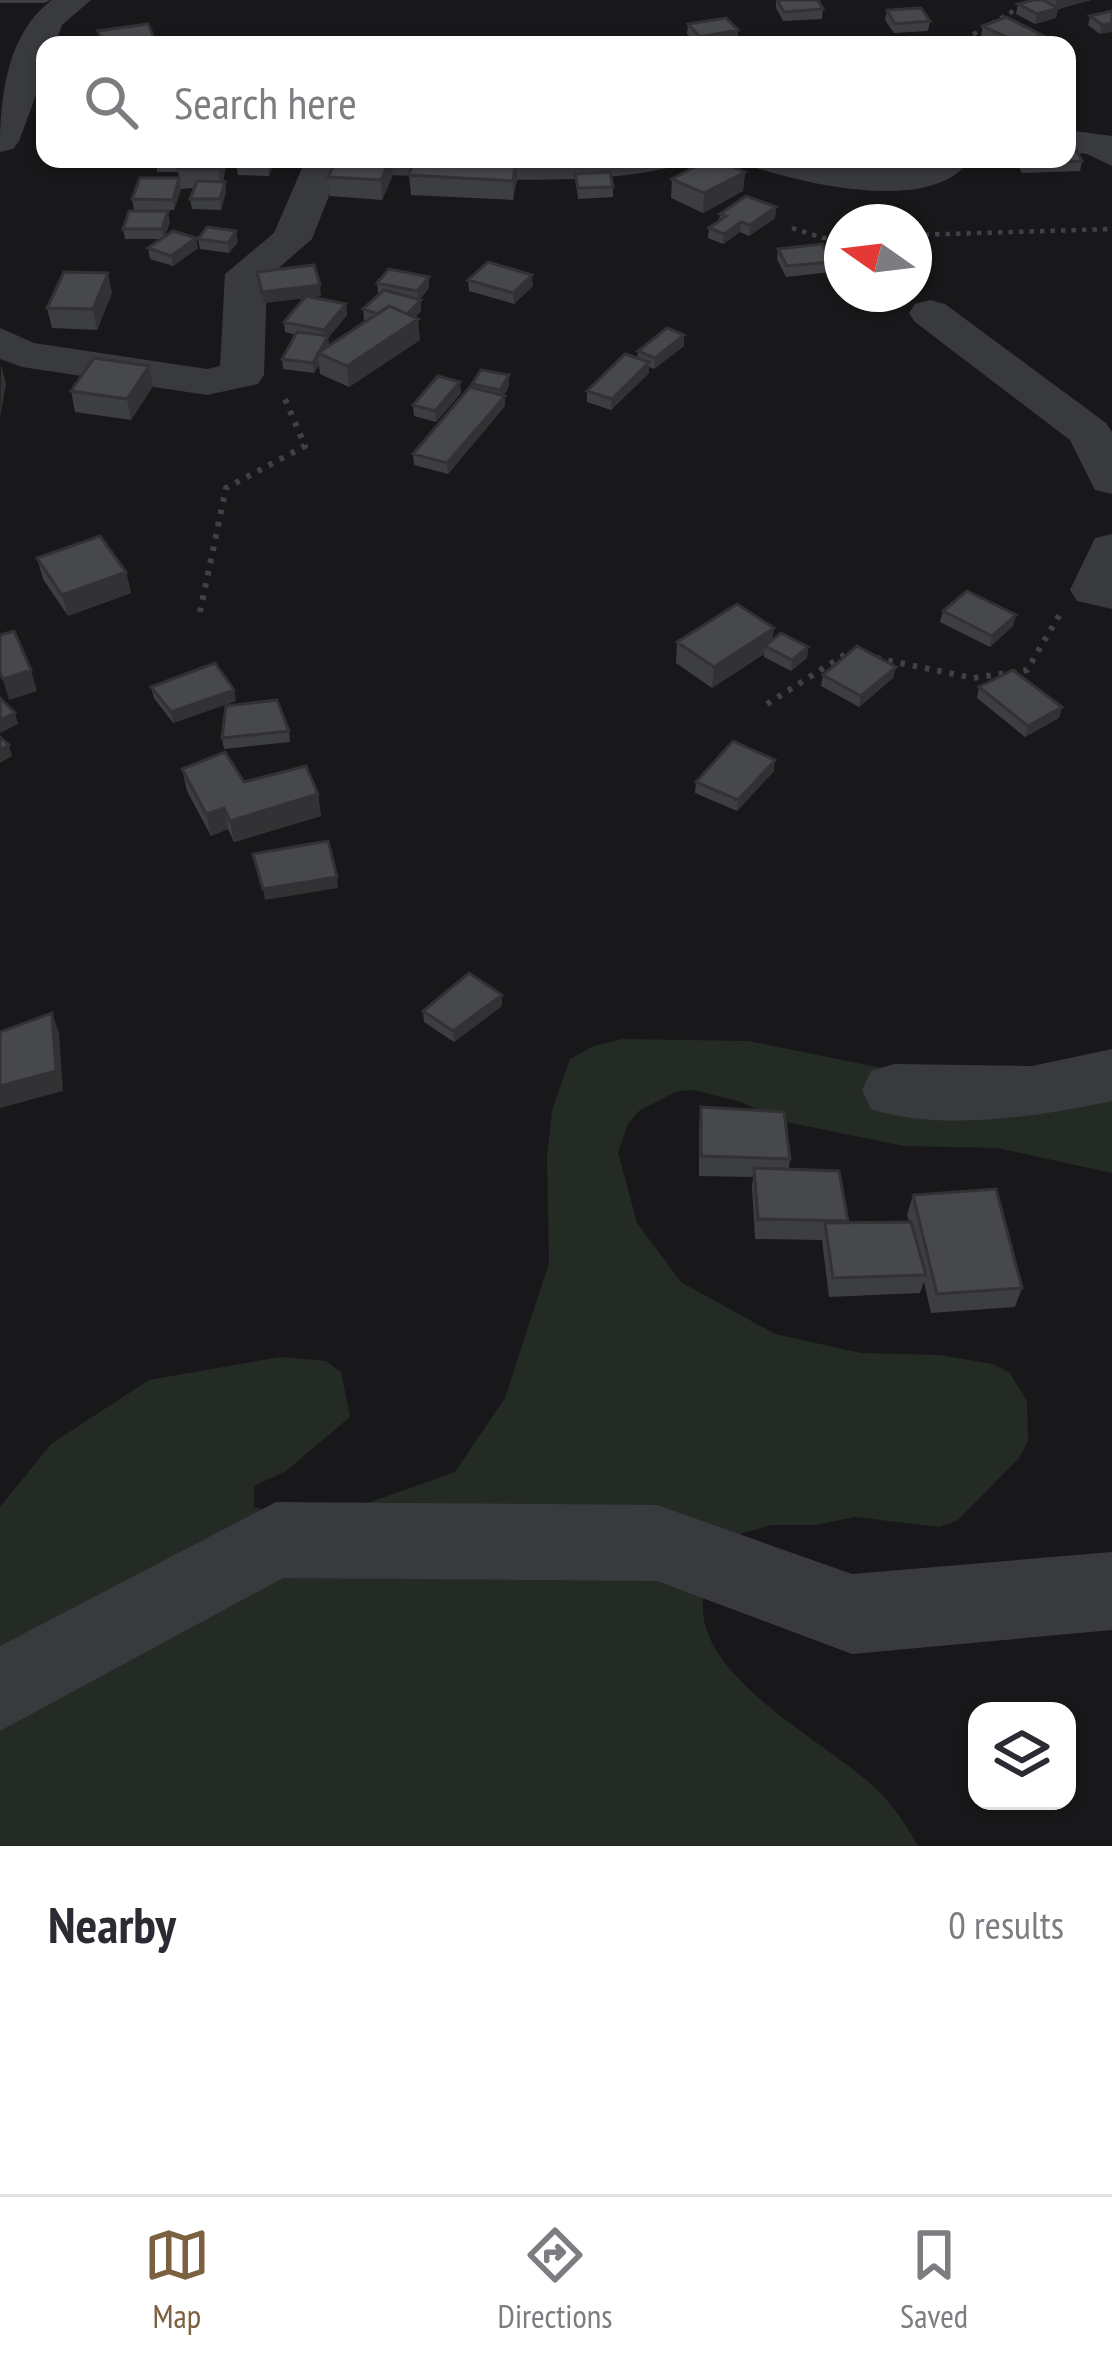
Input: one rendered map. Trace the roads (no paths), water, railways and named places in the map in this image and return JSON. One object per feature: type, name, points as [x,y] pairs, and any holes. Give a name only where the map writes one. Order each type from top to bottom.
[{"type":"street","points":[[41,36],[47,20],[74,0]]},
{"type":"street","points":[[0,141],[36,48]]},
{"type":"street","points":[[1076,142],[1096,143],[1112,155]]},
{"type":"street","points":[[0,341],[22,354],[207,382],[242,375],[246,274],[292,239],[321,168]]},
{"type":"street","points":[[794,168],[816,175],[917,178],[935,168]]},
{"type":"street","points":[[930,313],[1090,433],[1112,480]]},
{"type":"street","points":[[894,1090],[1032,1092],[1112,1075]]},
{"type":"street","points":[[0,1690],[276,1540],[657,1544],[852,1614],[1112,1591]]}]
